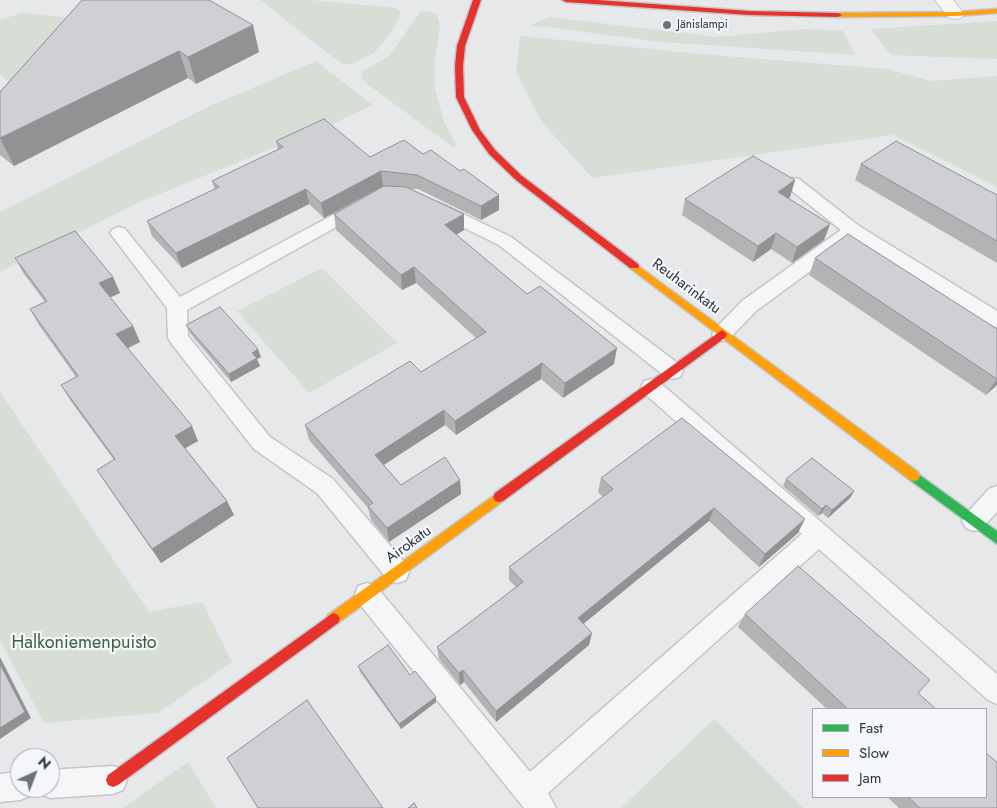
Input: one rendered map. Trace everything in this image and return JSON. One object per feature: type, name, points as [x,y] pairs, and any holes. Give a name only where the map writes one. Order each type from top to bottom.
[{"type":"street","name":"Reuharinkatu","points":[[477,0],[461,46],[458,66],[460,97],[476,130],[492,152],[527,185],[722,334],[997,538]]},
{"type":"street","points":[[566,0],[749,13],[844,16],[950,7],[997,11]]},
{"type":"street","name":"Airokatu","points":[[113,780],[722,334]]},
{"type":"lane","points":[[793,183],[853,230],[997,320]]},
{"type":"lane","points":[[177,307],[374,199]]},
{"type":"lane","points":[[420,199],[505,242],[673,371]]},
{"type":"lane","points":[[722,334],[749,306],[853,230]]},
{"type":"lane","points":[[119,233],[177,307],[178,338],[262,443],[325,486],[397,572]]},
{"type":"lane","points":[[651,387],[997,691]]},
{"type":"lane","points":[[974,521],[997,496]]},
{"type":"lane","points":[[367,594],[535,800],[819,534]]},
{"type":"lane","points":[[60,783],[113,780]]},
{"type":"green space","points":[[260,0],[311,0],[395,8],[400,12],[399,18],[389,36],[374,53],[352,64],[342,64]]},
{"type":"green space","points":[[430,11],[437,14],[440,26],[435,60],[435,89],[444,122],[456,145],[454,148],[366,83],[361,76],[362,72],[389,56],[420,12]]},
{"type":"green space","points":[[22,13],[103,21],[12,85],[0,75],[0,20]]},
{"type":"green space","points":[[549,17],[716,37],[806,29],[843,31],[855,55],[662,42],[531,25]]},
{"type":"green space","points":[[997,21],[997,59],[891,55],[871,29]]},
{"type":"green space","points":[[520,36],[700,54],[888,69],[930,81],[997,76],[997,187],[893,135],[592,178],[542,122],[516,72]]},
{"type":"green space","points":[[316,61],[373,105],[326,127],[137,203],[0,272],[0,212],[210,106]]},
{"type":"green space","points":[[322,268],[397,343],[309,393],[237,311]]},
{"type":"green space","name":"Halkoniemenpuisto","points":[[0,392],[149,612],[202,602],[232,662],[158,713],[44,723],[0,640]]},
{"type":"green space","points":[[714,719],[803,808],[621,808]]},
{"type":"green space","points":[[188,762],[216,808],[123,808]]},
{"type":"building","points":[[82,0],[209,0],[253,25],[188,57],[179,51],[0,138],[0,92]]},
{"type":"building","points":[[324,119],[370,157],[404,140],[423,154],[431,150],[460,171],[464,169],[499,195],[481,206],[417,175],[381,171],[321,203],[306,189],[176,253],[147,221],[219,187],[212,181],[283,147],[276,141]]},
{"type":"building","points":[[896,141],[997,195],[997,241],[861,164]]},
{"type":"building","points":[[753,156],[795,180],[778,192],[830,224],[797,247],[776,233],[758,246],[685,199]]},
{"type":"building","points":[[384,186],[406,187],[464,214],[445,225],[527,294],[540,286],[617,348],[565,383],[542,363],[455,421],[444,410],[375,455],[401,485],[445,457],[460,480],[387,528],[368,506],[373,503],[305,425],[410,361],[421,372],[486,332],[414,267],[401,275],[334,214]]},
{"type":"building","points":[[75,231],[113,277],[99,283],[133,326],[116,334],[192,426],[175,436],[227,501],[152,549],[97,470],[115,459],[61,385],[78,376],[30,309],[47,301],[15,258]]},
{"type":"building","points":[[848,234],[997,329],[997,379],[815,258]]},
{"type":"building","points":[[220,307],[258,349],[252,353],[257,358],[229,374],[186,325]]},
{"type":"building","points":[[682,418],[805,519],[765,554],[714,508],[578,618],[592,633],[496,711],[463,670],[459,673],[437,647],[523,582],[509,567],[613,489],[601,478]]},
{"type":"building","points":[[812,458],[854,491],[832,510],[826,505],[822,509],[786,479]]},
{"type":"building","points":[[798,566],[930,680],[918,693],[935,708],[847,708],[745,614]]},
{"type":"building","points":[[388,645],[410,675],[415,671],[436,697],[399,724],[358,666]]},
{"type":"building","points":[[0,664],[25,712],[0,728]]},
{"type":"building","points":[[307,700],[383,808],[258,808],[227,758]]},
{"type":"building","points":[[987,754],[997,762],[997,808],[920,808],[909,798],[987,798]]},
{"type":"building","points":[[414,803],[417,808],[408,808]]},
{"type":"traffic: fast","points":[[914,476],[997,538]]},
{"type":"traffic: slow","points":[[838,15],[955,14],[997,11]]},
{"type":"traffic: slow","points":[[634,266],[914,476]]},
{"type":"traffic: slow","points":[[333,619],[499,497]]},
{"type":"traffic: jam","points":[[477,0],[461,46],[459,66],[460,97],[476,130],[492,152],[519,178],[634,266]]},
{"type":"traffic: jam","points":[[566,0],[749,13],[838,15]]},
{"type":"traffic: jam","points":[[499,497],[722,334]]},
{"type":"traffic: jam","points":[[113,780],[333,619]]},
{"type":"place","name":"Jänislampi","points":[[667,25]]}]
